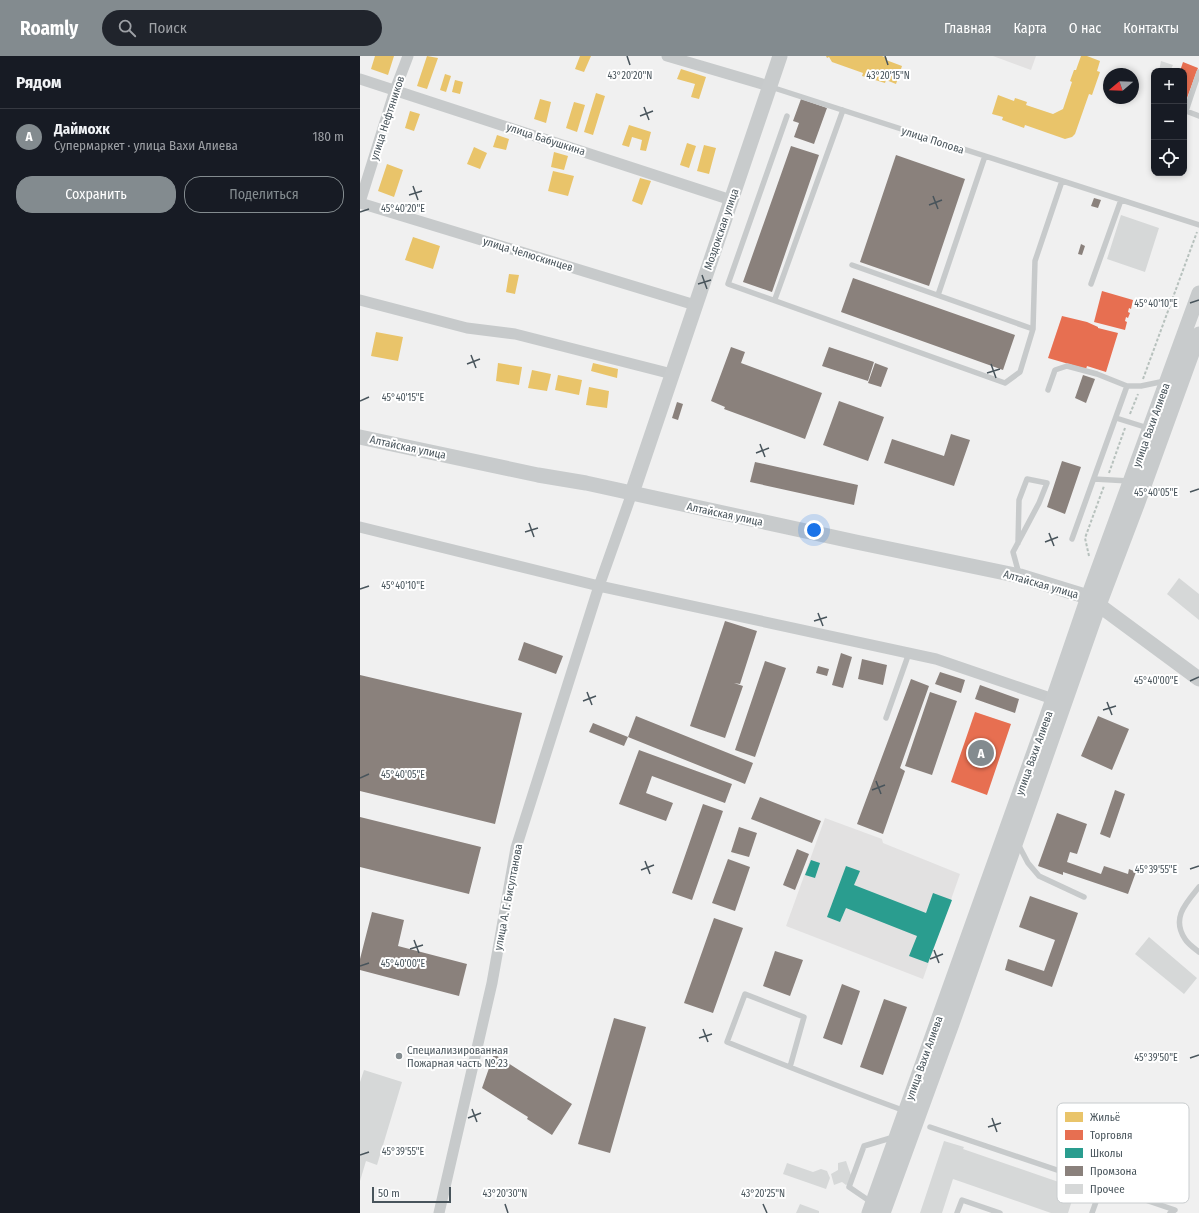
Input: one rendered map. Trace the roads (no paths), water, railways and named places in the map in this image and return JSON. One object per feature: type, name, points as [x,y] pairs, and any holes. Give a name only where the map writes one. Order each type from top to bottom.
[{"type":"main road","name":"Моздокская улица","points":[[632,493],[780,56]]},
{"type":"main road","name":"улица Вахи Алиева","points":[[875,1210],[1017,842],[1131,481],[1199,293]]},
{"type":"main road","name":"улица Вахи Алиева","points":[[875,1210],[896,1137],[1053,699],[1094,601],[1138,505],[1199,334]]},
{"type":"main road","name":"Алтайская улица","points":[[360,436],[632,493],[848,541],[1020,576],[1094,601],[1199,679]]},
{"type":"street","name":"улица Нефтяников","points":[[360,203],[395,90],[408,56]]},
{"type":"street","name":"улица Попова","points":[[667,56],[769,86]]},
{"type":"street","name":"улица Бабушкина","points":[[360,79],[731,200]]},
{"type":"street","name":"улица Челюскинцев","points":[[360,203],[695,305]]},
{"type":"street","points":[[360,300],[466,328],[515,334],[672,374]]},
{"type":"street","name":"улица А. Г. Бисултанова","points":[[438,1213],[492,982],[516,848],[599,586],[632,493]]},
{"type":"street","points":[[360,527],[599,586],[936,659],[1053,699]]},
{"type":"lane","points":[[1199,72],[1186,111],[1199,116]]},
{"type":"lane","name":"улица Попова","points":[[769,86],[1199,226]]},
{"type":"lane","points":[[775,300],[843,110]]},
{"type":"lane","points":[[787,116],[728,284],[1005,383],[1020,372],[1033,329],[1035,262],[1062,181]]},
{"type":"lane","points":[[938,295],[985,156]]},
{"type":"lane","points":[[1092,284],[1121,200]]},
{"type":"lane","points":[[852,265],[1033,329]]},
{"type":"lane","points":[[1048,390],[1055,370],[1067,366],[1097,374],[1127,386],[1141,386],[1167,381]]},
{"type":"lane","points":[[1072,539],[1127,386]]},
{"type":"lane","points":[[1116,418],[1150,429]]},
{"type":"lane","points":[[1018,544],[1019,500],[1027,479],[1047,483],[1039,503],[1014,552],[1020,576]]},
{"type":"lane","points":[[1094,479],[1131,481]]},
{"type":"lane","points":[[886,718],[909,653]]},
{"type":"lane","points":[[1017,842],[1028,863],[1039,876],[1084,897]]},
{"type":"lane","points":[[1199,887],[1180,913],[1179,924],[1185,939],[1199,952]]},
{"type":"lane","points":[[790,1067],[804,1017],[744,994],[727,1042],[790,1067],[906,1111]]},
{"type":"lane","points":[[930,1127],[1057,1169]]},
{"type":"lane","points":[[875,1210],[849,1187],[864,1146],[896,1137]]},
{"type":"lane","points":[[957,1213],[962,1200],[1000,1213]]},
{"type":"lane","points":[[1092,1213],[1095,1203]]},
{"type":"lane","points":[[1152,1203],[1175,1212]]},
{"type":"place","name":"Даймохк","points":[[981,753]]},
{"type":"place","name":"Специализированная Пожарная часть № 23","points":[[399,1056]]}]
